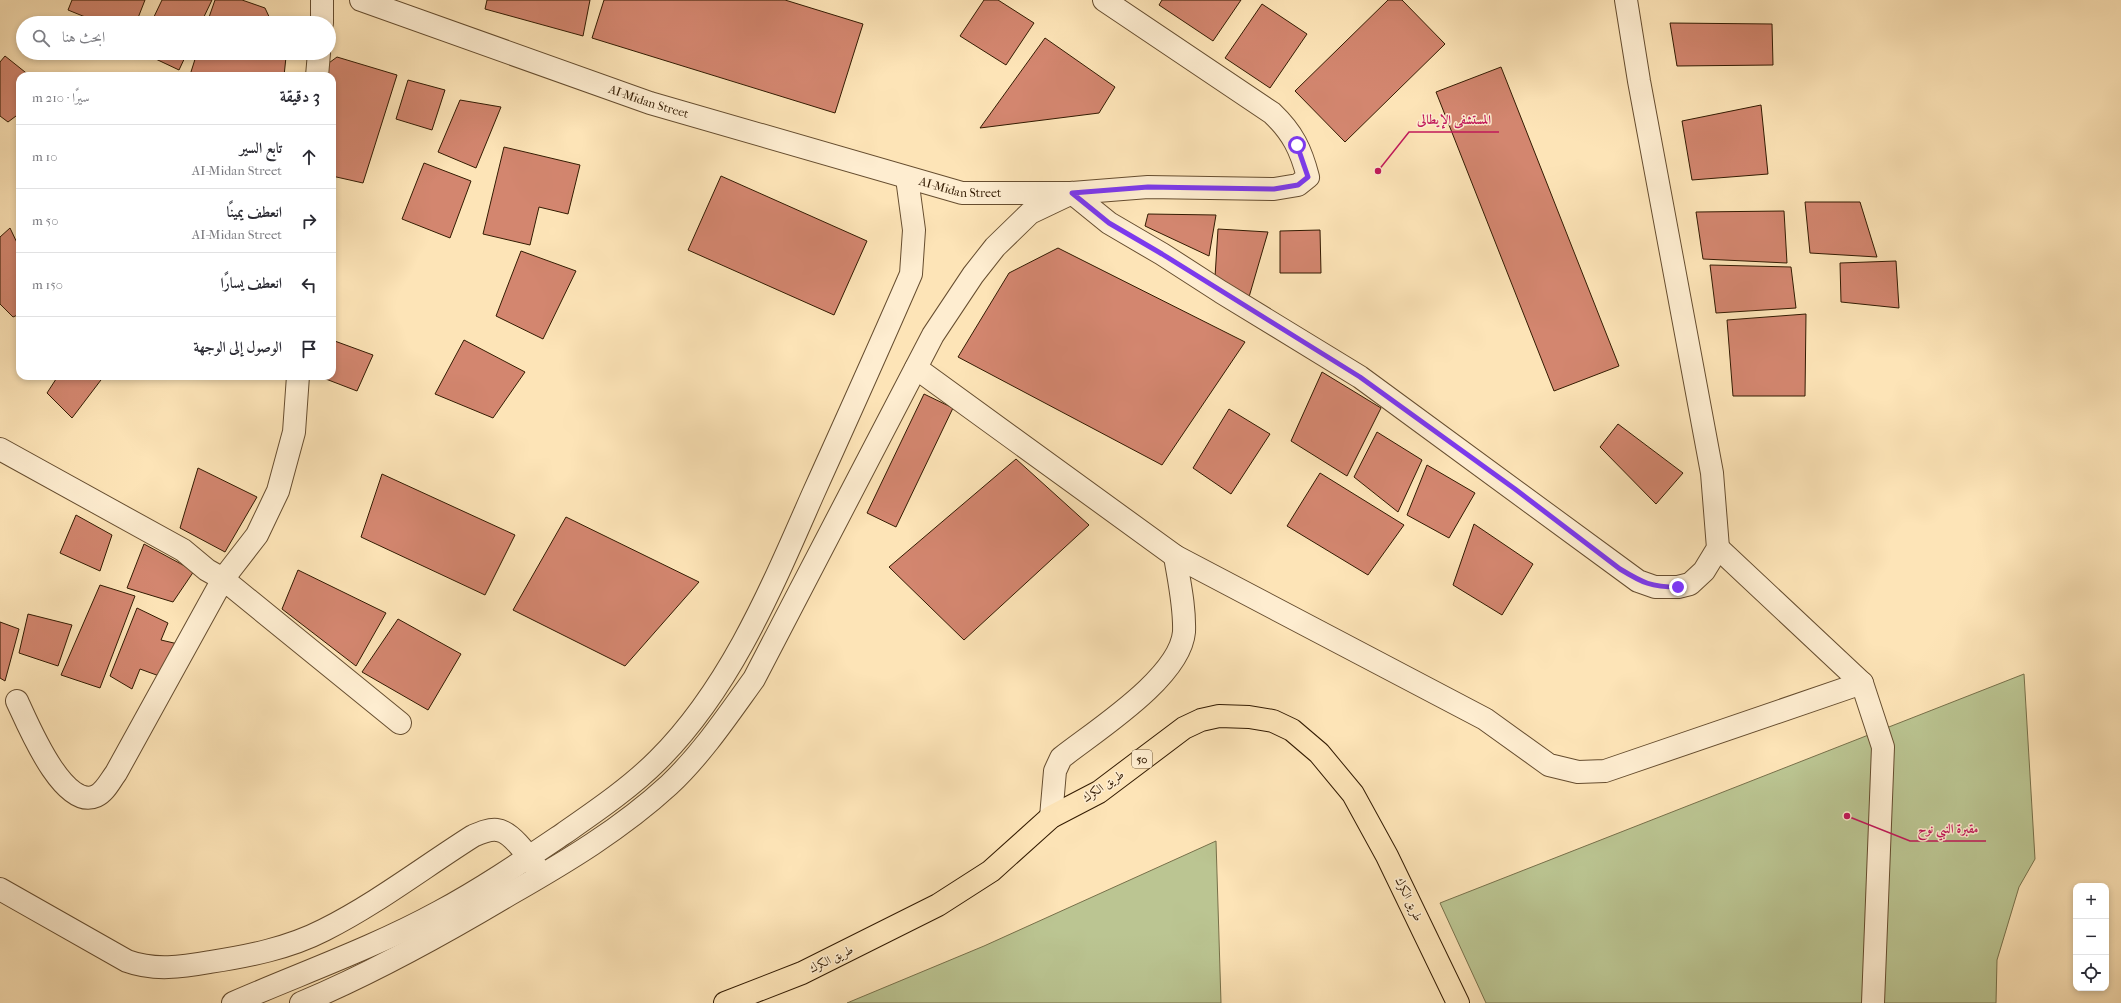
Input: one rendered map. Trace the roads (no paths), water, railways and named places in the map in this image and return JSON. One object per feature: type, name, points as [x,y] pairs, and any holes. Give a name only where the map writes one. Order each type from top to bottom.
[{"type":"main road","name":"طريق الكرك","points":[[725,1003],[802,973],[938,905],[990,871],[1051,818],[1099,792],[1184,728],[1201,720],[1219,716],[1249,717],[1273,721],[1292,730],[1310,745],[1353,794],[1387,856],[1458,1003]]},
{"type":"street","points":[[322,0],[322,16]]},
{"type":"street","name":"AI-Midan Street","points":[[361,0],[650,103],[962,193],[1072,193],[1148,187],[1274,189],[1298,185],[1308,177],[1297,145],[1288,128],[1272,113],[1104,0]]},
{"type":"street","points":[[301,1003],[452,929],[542,875],[624,823],[670,784],[721,726],[754,679],[933,335],[973,275],[995,247],[1030,212],[1072,193],[1109,223],[1162,254],[1360,377],[1638,580],[1655,587],[1678,587],[1690,584],[1704,571],[1718,548],[1712,473],[1639,81],[1626,0]]},
{"type":"street","points":[[317,72],[318,60]]},
{"type":"street","points":[[233,1003],[383,940],[440,912],[529,857],[604,806],[657,761],[700,709],[738,650],[776,579],[911,274],[914,230],[907,178]]},
{"type":"street","points":[[916,368],[1175,556],[1484,719],[1549,765],[1578,772],[1611,769],[1862,683]]},
{"type":"street","points":[[17,701],[55,776],[71,791],[86,797],[95,796],[104,789],[116,773],[223,579],[257,534],[278,491],[294,432],[298,380]]},
{"type":"street","points":[[0,449],[183,550],[208,570],[223,579],[400,723]]},
{"type":"street","points":[[1718,548],[1862,683],[1883,747],[1874,1003]]},
{"type":"street","points":[[1051,818],[1055,771],[1061,758],[1154,686],[1175,657],[1184,633],[1175,556]]},
{"type":"street","points":[[700,709],[721,726]]},
{"type":"street","points":[[0,889],[127,960],[140,966],[161,968],[244,956],[300,940],[324,930],[376,899],[473,836],[486,831],[498,830],[506,833],[529,857],[542,875]]},
{"type":"place","name":"المستشفى الإيطالى","points":[[1378,171]]},
{"type":"place","name":"مقبرة النبي نوح","points":[[1847,816]]}]
